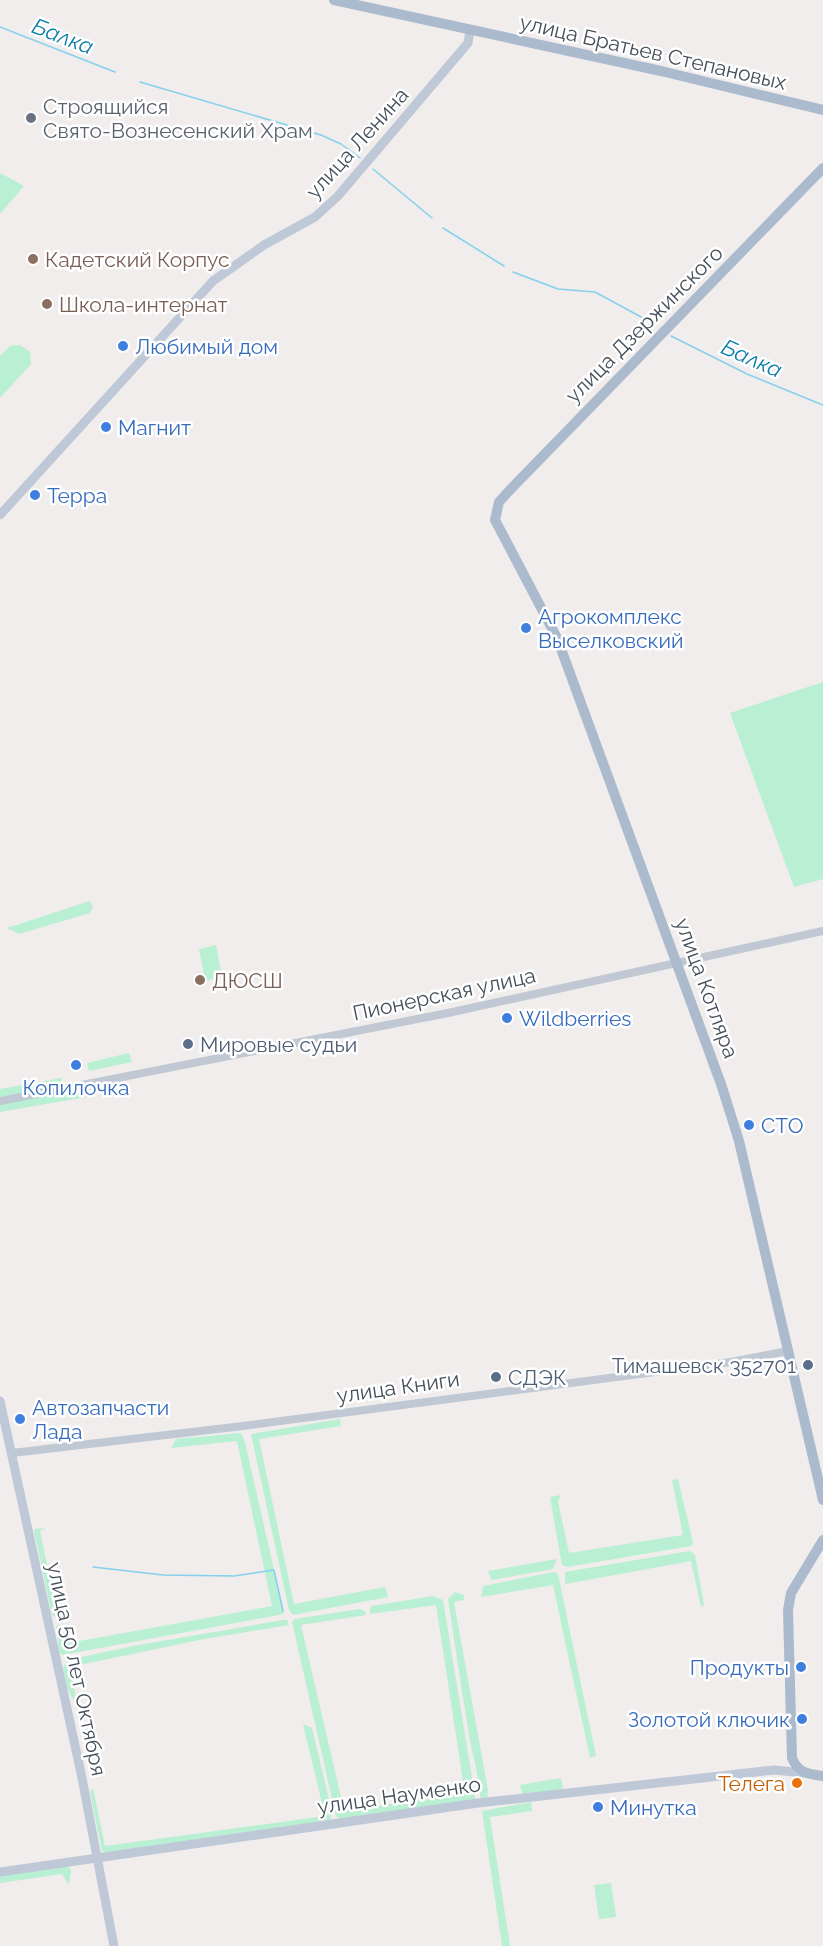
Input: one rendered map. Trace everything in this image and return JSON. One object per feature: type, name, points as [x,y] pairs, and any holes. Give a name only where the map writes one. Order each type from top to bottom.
[{"type":"main road","name":"улица Братьев Степановых","points":[[334,0],[661,71],[823,110]]},
{"type":"main road","name":"улица Ленина","points":[[0,515],[213,281],[264,245],[315,217],[338,196],[468,43],[470,31]]},
{"type":"main road","name":"улица Дзержинского","points":[[496,511],[507,493],[564,432],[823,168]]},
{"type":"main road","name":"улица Котляра","points":[[496,511],[498,530],[558,638],[678,964],[739,1141],[823,1500]]},
{"type":"main road","name":"улица 50 лет Октября","points":[[0,1401],[98,1857],[114,1946]]},
{"type":"main road","points":[[804,1773],[793,1762],[788,1610],[791,1593],[823,1540]]},
{"type":"main road","name":"улица Науменко","points":[[0,1872],[478,1803],[774,1770],[823,1776]]},
{"type":"street","name":"Пионерская улица","points":[[0,1101],[448,1013],[823,931]]},
{"type":"street","name":"улица Книги","points":[[12,1453],[243,1426],[731,1362],[788,1352]]},
{"type":"green space","points":[[0,173],[24,186],[0,214]]},
{"type":"green space","points":[[20,345],[30,352],[31,364],[0,398],[0,356],[10,346]]},
{"type":"green space","points":[[823,682],[823,879],[794,887],[730,713]]},
{"type":"green space","points":[[90,901],[93,907],[90,913],[19,934],[7,928]]},
{"type":"green space","points":[[216,945],[222,977],[205,981],[199,949]]},
{"type":"green space","points":[[129,1053],[132,1062],[89,1071],[87,1063]]},
{"type":"green space","points":[[62,1078],[61,1086],[0,1097],[0,1089]]},
{"type":"green space","points":[[89,1087],[92,1096],[0,1112],[0,1103]]},
{"type":"green space","points":[[340,1419],[341,1426],[259,1439],[294,1604],[385,1587],[388,1597],[293,1615],[289,1610],[251,1434]]},
{"type":"green space","points":[[241,1433],[245,1442],[284,1614],[62,1655],[59,1652],[56,1627],[59,1623],[63,1644],[272,1606],[237,1441],[171,1448],[176,1439]]},
{"type":"green space","points":[[678,1479],[693,1543],[691,1546],[567,1567],[562,1565],[550,1497],[561,1495],[558,1501],[569,1553],[683,1535],[672,1480]]},
{"type":"green space","points":[[46,1528],[40,1531],[58,1619],[52,1615],[34,1531]]},
{"type":"green space","points":[[690,1551],[695,1555],[704,1605],[701,1607],[691,1561],[565,1584],[565,1572]]},
{"type":"green space","points":[[557,1559],[553,1569],[491,1580],[488,1571]]},
{"type":"green space","points":[[554,1572],[558,1574],[596,1756],[590,1758],[553,1585],[481,1597],[483,1586]]},
{"type":"green space","points":[[455,1592],[464,1595],[464,1600],[454,1602],[488,1790],[487,1800],[481,1799],[480,1796],[469,1736],[448,1599]]},
{"type":"green space","points":[[433,1596],[443,1600],[476,1802],[340,1819],[336,1816],[292,1622],[295,1619],[359,1609],[365,1611],[366,1615],[301,1625],[344,1810],[465,1794],[436,1605],[370,1614],[372,1606]]},
{"type":"green space","points":[[287,1620],[289,1625],[204,1639],[70,1667],[78,1709],[67,1688],[63,1668],[68,1660],[133,1646]]},
{"type":"green space","points":[[303,1724],[312,1728],[332,1812],[330,1820],[106,1853],[102,1851],[90,1792],[93,1788],[105,1846],[325,1816]]},
{"type":"green space","points":[[561,1778],[563,1790],[523,1797],[520,1785]]},
{"type":"green space","points":[[531,1802],[532,1811],[490,1817],[510,1946],[502,1946],[482,1811]]},
{"type":"green space","points":[[68,1866],[71,1870],[69,1885],[62,1874],[0,1883],[0,1875]]},
{"type":"green space","points":[[611,1883],[616,1917],[599,1919],[594,1885]]},
{"type":"waterway","name":"Балка","points":[[0,27],[115,72]]},
{"type":"waterway","name":"Балка","points":[[140,82],[321,135],[341,144],[360,158]]},
{"type":"waterway","name":"Балка","points":[[373,169],[432,218]]},
{"type":"waterway","name":"Балка","points":[[443,228],[504,266]]},
{"type":"waterway","name":"Балка","points":[[513,272],[558,289],[595,292],[654,324]]},
{"type":"waterway","name":"Балка","points":[[671,336],[747,374],[823,405]]},
{"type":"waterway","points":[[93,1567],[163,1575],[234,1576],[274,1570],[283,1611]]},
{"type":"place","name":"Строящийся Свято-Вознесенский Храм","points":[[31,118]]},
{"type":"place","name":"Кадетский Корпус","points":[[33,259]]},
{"type":"place","name":"Школа-интернат","points":[[47,304]]},
{"type":"place","name":"Любимый дом","points":[[123,346]]},
{"type":"place","name":"Магнит","points":[[106,427]]},
{"type":"place","name":"Терра","points":[[35,495]]},
{"type":"place","name":"Агрокомплекс Выселковский","points":[[526,628]]},
{"type":"place","name":"ДЮСШ","points":[[200,980]]},
{"type":"place","name":"Wildberries","points":[[507,1018]]},
{"type":"place","name":"Мировые судьи","points":[[188,1044]]},
{"type":"place","name":"Копилочка","points":[[76,1065]]},
{"type":"place","name":"СТО","points":[[749,1125]]},
{"type":"place","name":"Тимашевск 352701","points":[[808,1365]]},
{"type":"place","name":"СДЭК","points":[[496,1377]]},
{"type":"place","name":"Автозапчасти Лада","points":[[20,1419]]},
{"type":"place","name":"Продукты","points":[[801,1667]]},
{"type":"place","name":"Золотой ключик","points":[[802,1719]]},
{"type":"place","name":"Телега","points":[[797,1783]]},
{"type":"place","name":"Минутка","points":[[598,1807]]}]
